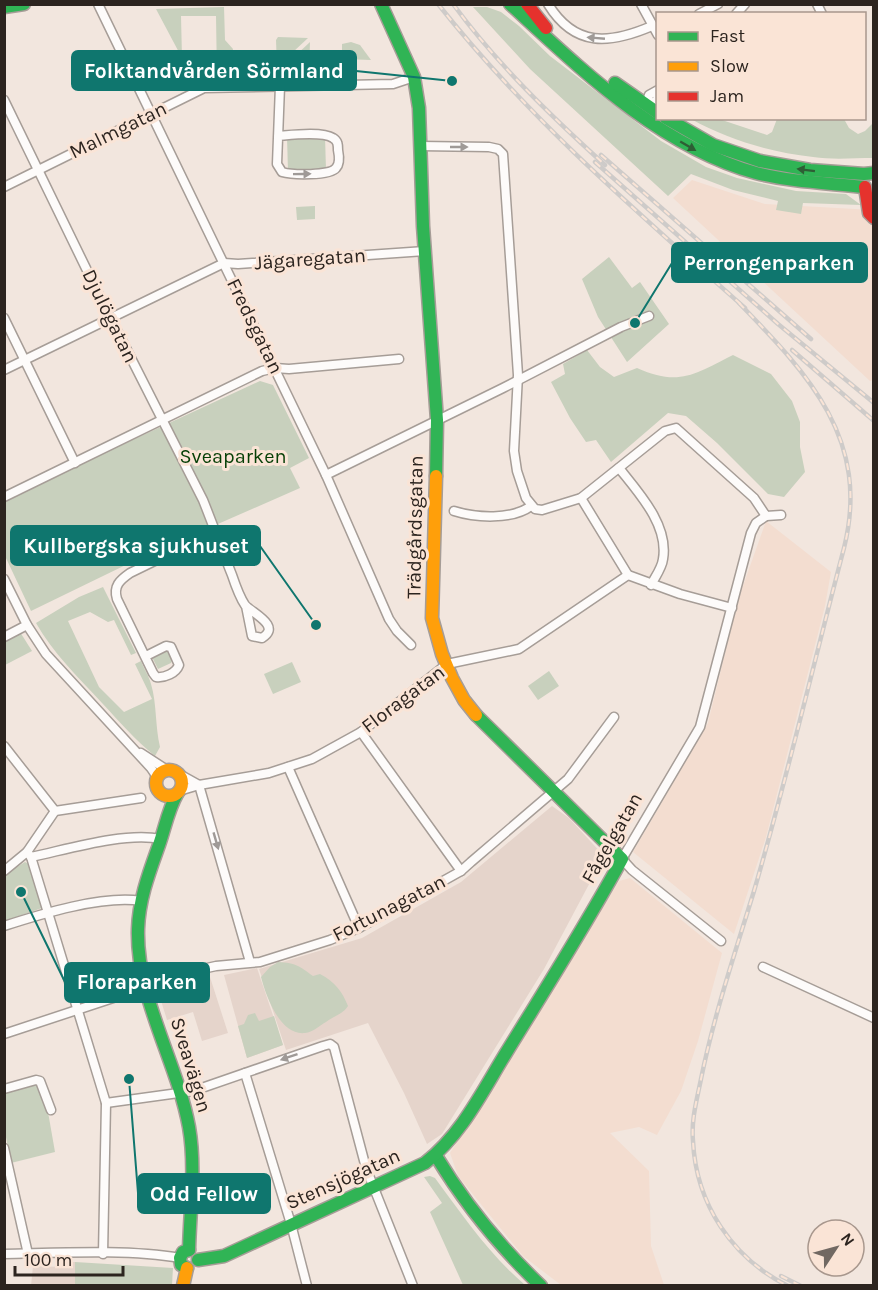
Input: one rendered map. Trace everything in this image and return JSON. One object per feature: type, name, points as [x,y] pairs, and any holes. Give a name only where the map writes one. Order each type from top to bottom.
[{"type":"street","points":[[4,8],[24,4]]},
{"type":"street","name":"Fredsgatan","points":[[98,4],[326,475],[389,619],[411,645]]},
{"type":"street","name":"Trädgårdsgatan","points":[[381,4],[414,77],[419,108],[425,251],[437,420],[432,618],[437,640],[460,694],[471,710],[633,870],[721,941]]},
{"type":"street","points":[[510,4],[555,46],[643,109],[656,113]]},
{"type":"street","points":[[527,4],[549,30],[656,119]]},
{"type":"street","points":[[548,4],[566,27],[594,39],[615,39],[652,26]]},
{"type":"street","points":[[641,4],[656,33]]},
{"type":"street","points":[[703,12],[718,4]]},
{"type":"street","name":"Malmgatan","points":[[4,187],[204,88],[393,84],[414,77]]},
{"type":"street","points":[[278,136],[325,135],[334,138],[338,143],[338,166],[335,170],[326,173],[289,174],[282,172],[277,164],[278,136],[280,86]]},
{"type":"street","points":[[643,109],[649,95],[656,91]]},
{"type":"street","name":"Djulögatan","points":[[4,100],[203,500],[214,532],[246,606]]},
{"type":"street","points":[[643,109],[656,101]]},
{"type":"street","points":[[657,120],[697,151],[743,170],[794,181],[868,182]]},
{"type":"street","points":[[669,120],[705,143],[752,160],[868,182]]},
{"type":"street","points":[[420,146],[498,149],[502,152],[518,380],[514,451],[521,485],[531,506],[542,510],[581,498],[665,431],[674,428],[754,498],[766,516],[781,515]]},
{"type":"street","points":[[868,182],[869,213],[873,219]]},
{"type":"street","name":"Jägaregatan","points":[[4,370],[224,263],[238,264],[425,251]]},
{"type":"street","points":[[326,475],[621,327],[649,316]]},
{"type":"street","points":[[4,318],[75,463]]},
{"type":"street","points":[[4,497],[262,371],[275,368],[289,369],[399,359]]},
{"type":"street","points":[[619,468],[646,502],[661,538],[663,561],[651,585]]},
{"type":"street","points":[[581,498],[628,575],[651,585],[732,608]]},
{"type":"street","points":[[454,511],[468,515],[511,515],[523,512],[531,506]]},
{"type":"street","name":"Fågelgatan","points":[[436,1156],[451,1139],[475,1103],[549,985],[700,728],[751,533],[756,523],[766,516]]},
{"type":"street","points":[[146,656],[117,599],[115,593],[118,582],[130,573],[214,532]]},
{"type":"street","name":"Floragatan","points":[[178,793],[199,785],[256,776],[288,768],[339,746],[361,732],[447,664],[519,649],[628,575]]},
{"type":"street","points":[[4,579],[27,626],[46,654],[131,746],[162,773]]},
{"type":"street","points":[[4,637],[27,626]]},
{"type":"street","name":"Fortunagatan","points":[[4,1034],[198,970],[260,962],[330,940],[359,928],[461,871],[568,779],[614,717]]},
{"type":"street","points":[[361,732],[461,871]]},
{"type":"street","points":[[4,746],[8,757],[55,812]]},
{"type":"street","points":[[288,768],[359,928]]},
{"type":"street","points":[[181,776],[183,784],[178,793],[168,796],[161,793],[156,785],[162,773],[173,770],[199,785],[250,962]]},
{"type":"street","name":"Sveavägen","points":[[161,793],[166,825]]},
{"type":"street","name":"Sveavägen","points":[[178,793],[141,901],[138,931],[140,957],[147,986],[191,1138],[183,1286]]},
{"type":"street","points":[[103,1254],[106,1103],[29,855],[55,812],[141,798]]},
{"type":"street","points":[[4,871],[29,855],[125,838],[146,836],[161,839]]},
{"type":"street","points":[[4,926],[48,912],[117,899],[141,901]]},
{"type":"street","points":[[764,967],[873,1018]]},
{"type":"street","points":[[106,1103],[180,1094],[330,1044],[334,1047],[373,1187],[413,1286]]},
{"type":"street","points":[[245,1073],[291,1224],[307,1286]]},
{"type":"street","points":[[4,1089],[36,1080],[40,1081],[51,1110]]},
{"type":"street","points":[[4,1148],[28,1254]]},
{"type":"street","points":[[436,1156],[475,1214],[504,1248],[542,1286]]},
{"type":"street","name":"Stensjögatan","points":[[185,1259],[194,1267],[198,1260],[224,1256],[436,1156]]},
{"type":"street","points":[[4,1254],[162,1255],[185,1259]]},
{"type":"shaded area","points":[[692,180],[765,204],[873,210],[873,380],[870,381],[673,198]]},
{"type":"shaded area","points":[[766,521],[831,572],[825,606],[766,837],[734,934],[633,852],[708,723],[738,600]]},
{"type":"shaded area","points":[[552,806],[569,818],[604,856],[544,969],[442,1134],[427,1144],[368,1023],[286,1050],[259,969],[362,938],[461,882]]},
{"type":"shaded area","points":[[630,878],[722,953],[698,1041],[681,1091],[657,1135],[639,1127],[610,1133],[649,1171],[651,1246],[664,1285],[561,1285],[523,1256],[458,1176],[450,1153],[619,881]]},
{"type":"shaded area","points":[[257,968],[283,1045],[247,1058],[224,975]]},
{"type":"shaded area","points":[[209,974],[228,1033],[202,1041],[193,1012],[167,1020],[158,991]]},
{"type":"shaded area","points":[[65,1262],[75,1262],[75,1285],[31,1286],[33,1266],[64,1267]]},
{"type":"green space","points":[[224,7],[225,40],[233,49],[230,64],[222,78],[217,78],[216,16],[181,16],[182,58],[156,9]]},
{"type":"green space","points":[[473,7],[487,7],[501,12],[550,56],[661,141],[706,167],[737,178],[796,191],[846,194],[861,205],[803,203],[801,214],[776,210],[778,201],[733,190],[691,174],[668,196],[530,69]]},
{"type":"green space","points":[[278,37],[308,38],[277,67],[276,40]]},
{"type":"green space","points":[[310,42],[309,72],[278,72]]},
{"type":"green space","points":[[351,42],[360,45],[371,60],[342,59],[342,44]]},
{"type":"green space","points":[[693,120],[722,120],[767,135],[772,132],[777,120],[845,120],[849,128],[858,134],[873,123],[873,158],[828,158],[781,152],[735,139]]},
{"type":"green space","points":[[325,136],[326,170],[288,171],[287,137]]},
{"type":"green space","points":[[315,206],[315,219],[297,220],[296,207]]},
{"type":"green space","points":[[609,257],[632,288],[640,282],[669,324],[627,362],[598,317],[582,279]]},
{"type":"green space","points":[[587,350],[600,367],[614,377],[637,368],[664,377],[686,376],[733,355],[771,374],[792,401],[800,422],[800,447],[805,472],[784,497],[768,494],[717,443],[686,416],[668,413],[611,462],[596,440],[586,442],[551,382],[565,374],[563,364]]},
{"type":"green space","name":"Sveaparken","points":[[260,381],[273,385],[309,458],[290,468],[300,488],[138,559],[31,611],[5,556],[5,499]]},
{"type":"green space","points":[[103,587],[136,653],[131,655],[114,620],[108,622],[90,612],[68,621],[99,687],[124,712],[152,699],[135,664],[141,661],[150,681],[154,699],[160,747],[155,756],[127,730],[66,665],[36,623],[79,597]]},
{"type":"green space","points":[[20,632],[32,651],[5,665],[5,638]]},
{"type":"green space","points":[[162,650],[168,650],[172,660],[171,663],[158,669],[152,657]]},
{"type":"green space","points":[[292,662],[301,682],[273,694],[264,674]]},
{"type":"green space","points":[[549,671],[559,686],[538,700],[528,686]]},
{"type":"green space","points":[[25,862],[29,864],[42,908],[5,921],[4,875]]},
{"type":"green space","points":[[278,962],[290,963],[313,976],[320,974],[330,980],[348,1006],[341,1013],[311,1031],[296,1032],[288,1028],[281,1022],[271,1004],[261,977]]},
{"type":"green space","points":[[255,1013],[259,1021],[274,1016],[283,1045],[247,1058],[238,1026],[244,1024],[248,1015]]},
{"type":"green space","points":[[39,1083],[48,1112],[55,1152],[11,1163],[5,1132],[4,1093]]},
{"type":"green space","points":[[424,1177],[435,1178],[488,1248],[525,1285],[463,1285],[430,1212],[442,1203]]},
{"type":"green space","points":[[75,1262],[173,1268],[172,1285],[75,1285]]},
{"type":"railway","points":[[438,4],[473,46],[546,125],[624,200],[745,308]]},
{"type":"railway","points":[[453,4],[525,89],[605,165]]},
{"type":"railway","points":[[601,155],[811,339]]},
{"type":"railway","points":[[595,162],[778,324],[874,403]]},
{"type":"railway","points":[[739,303],[789,356],[810,384],[828,412],[841,442],[849,474],[850,509],[844,548],[766,848],[712,1031],[693,1125],[696,1164],[701,1186],[721,1227],[750,1260],[788,1286]]},
{"type":"railway","points":[[792,350],[874,421]]},
{"type":"railway","points":[[781,1276],[801,1286]]},
{"type":"traffic: fast","points":[[4,7],[24,4]]},
{"type":"traffic: fast","points":[[381,4],[414,77],[419,108],[423,226],[437,420],[436,476]]},
{"type":"traffic: fast","points":[[510,4],[624,103],[687,144],[721,161],[756,173],[864,187]]},
{"type":"traffic: fast","points":[[615,83],[656,112]]},
{"type":"traffic: fast","points":[[669,120],[713,145],[760,161],[810,170],[874,173]]},
{"type":"traffic: fast","points":[[198,1260],[224,1256],[425,1163],[438,1152],[461,1126],[480,1097],[622,859],[476,715]]},
{"type":"traffic: fast","points":[[177,794],[145,886],[138,929],[143,980],[176,1078],[189,1127],[192,1173],[189,1250]]},
{"type":"traffic: fast","points":[[436,1156],[484,1224],[541,1286]]},
{"type":"traffic: fast","points":[[187,1268],[181,1265],[180,1258],[183,1252],[189,1250]]},
{"type":"traffic: slow","points":[[436,476],[432,618],[442,654],[452,678],[464,700],[476,715]]},
{"type":"traffic: slow","points":[[169,770],[178,774],[182,783],[178,792],[169,796],[160,792],[156,783],[160,774],[169,770]]},
{"type":"traffic: slow","points":[[183,1286],[187,1268]]},
{"type":"traffic: jam","points":[[527,4],[546,28]]},
{"type":"traffic: jam","points":[[865,187],[869,213],[874,218]]},
{"type":"place","name":"Folktandvården Sörmland","points":[[452,81]]},
{"type":"place","name":"Perrongenparken","points":[[635,323]]},
{"type":"place","name":"Kullbergska sjukhuset","points":[[316,625]]},
{"type":"place","name":"Floraparken","points":[[21,892]]},
{"type":"place","name":"Odd Fellow","points":[[129,1079]]}]
